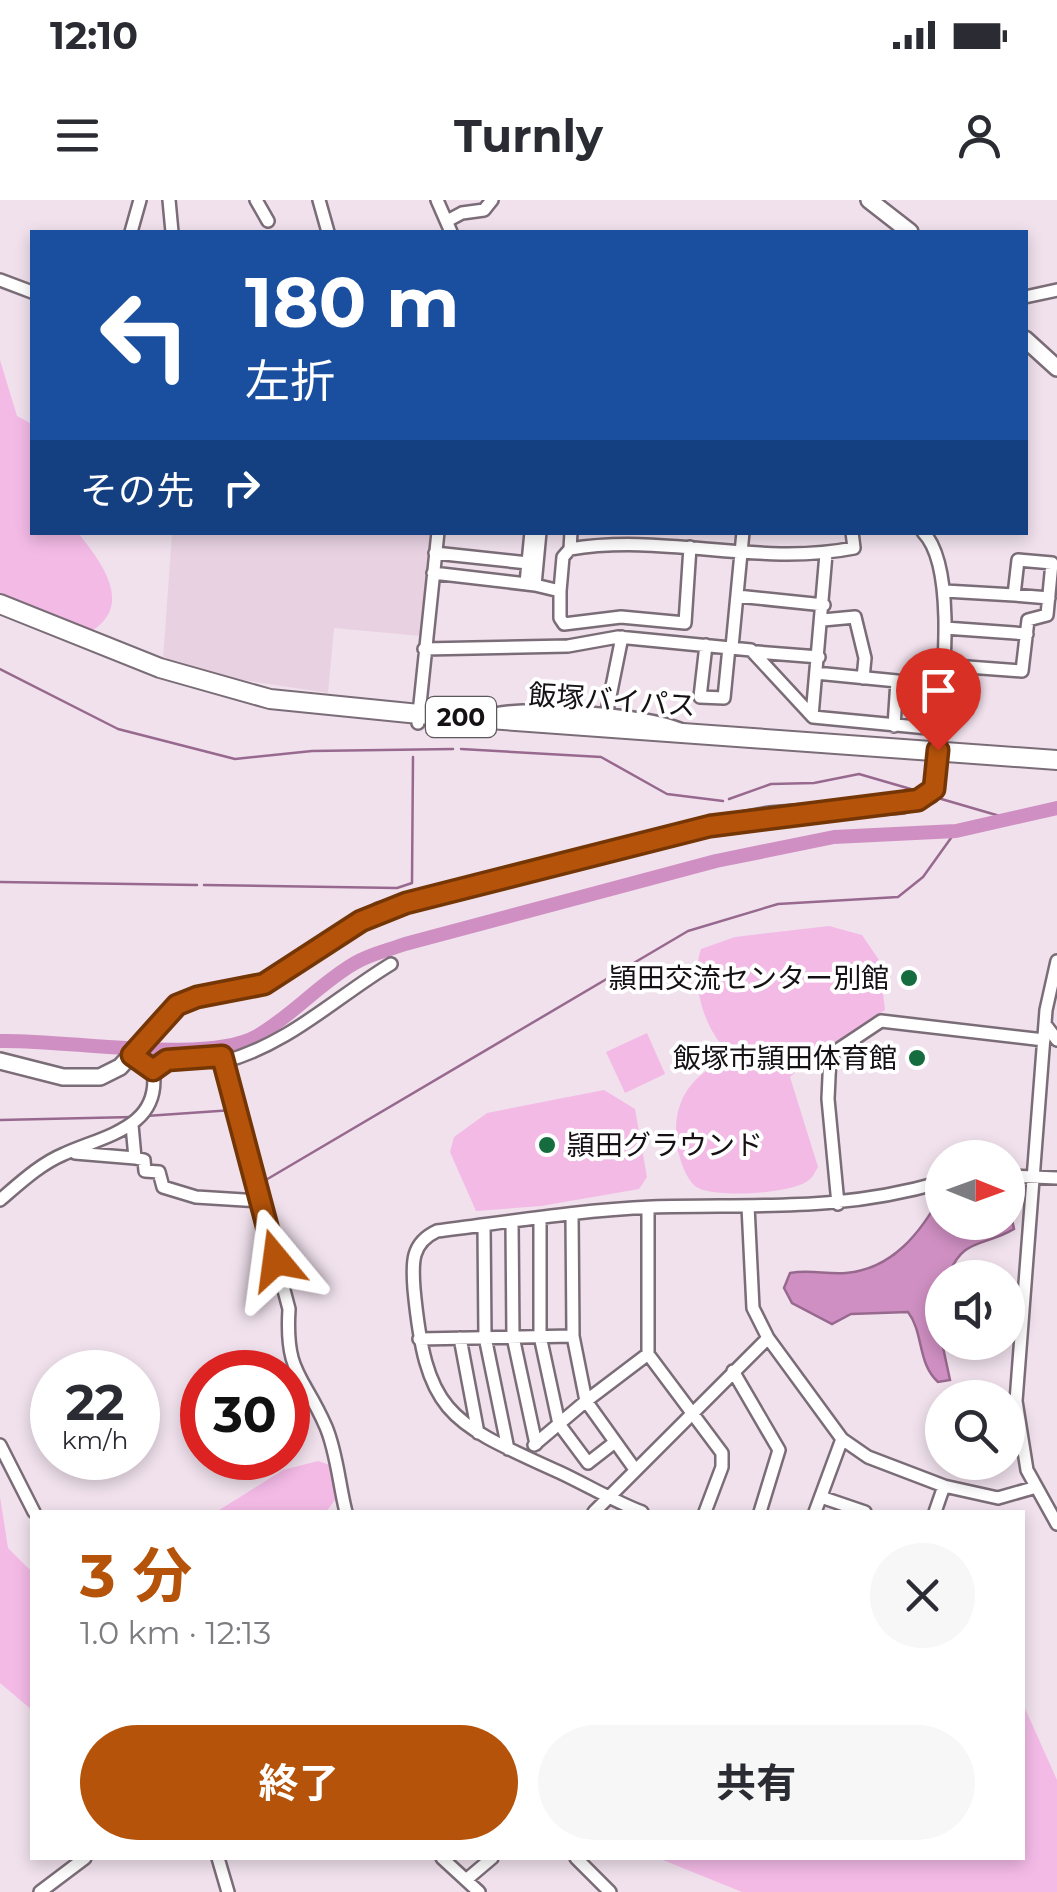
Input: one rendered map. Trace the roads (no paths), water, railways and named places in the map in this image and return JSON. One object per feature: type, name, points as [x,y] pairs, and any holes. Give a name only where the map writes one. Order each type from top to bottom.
[{"type":"highway","name":"飯塚バイパス","points":[[0,604],[160,668],[229,689],[310,704],[418,718],[605,722],[937,756],[1057,760]]},
{"type":"highway","name":"200","points":[[0,615],[195,691],[260,708],[937,756],[1057,770]]},
{"type":"main road","points":[[869,200],[907,230]]},
{"type":"main road","points":[[1028,342],[1057,368]]},
{"type":"main road","points":[[0,1061],[88,1078],[112,1072],[164,1017],[189,999],[264,984],[361,921],[393,907],[710,826],[769,815],[902,805],[930,794],[937,756]]},
{"type":"street","points":[[132,230],[140,200]]},
{"type":"street","points":[[170,200],[172,230]]},
{"type":"street","points":[[256,200],[268,221]]},
{"type":"street","points":[[318,200],[327,230]]},
{"type":"street","points":[[437,200],[452,229]]},
{"type":"street","points":[[452,229],[462,213],[484,210],[492,200]]},
{"type":"street","points":[[0,280],[30,291]]},
{"type":"street","points":[[1028,296],[1057,290]]},
{"type":"street","points":[[418,718],[438,535]]},
{"type":"street","points":[[530,584],[531,535]]},
{"type":"street","points":[[530,584],[539,535]]},
{"type":"street","points":[[572,535],[570,549],[564,556],[560,592],[560,618],[564,624],[620,617],[684,622],[690,547]]},
{"type":"street","points":[[706,645],[700,696],[724,698],[743,535]]},
{"type":"street","points":[[570,549],[632,542],[826,554],[854,548],[852,535]]},
{"type":"street","points":[[925,535],[936,551],[945,590],[937,756]]},
{"type":"street","points":[[435,553],[528,563]]},
{"type":"street","points":[[812,716],[826,554]]},
{"type":"street","points":[[941,664],[1022,671],[1028,620],[1048,614],[1052,563],[1018,560],[1014,595]]},
{"type":"street","points":[[433,574],[530,584],[560,592]]},
{"type":"street","points":[[945,590],[1049,598]]},
{"type":"street","points":[[737,596],[824,606]]},
{"type":"street","points":[[823,620],[855,617],[866,658],[863,678]]},
{"type":"street","points":[[945,628],[1026,634]]},
{"type":"street","points":[[424,648],[568,646],[622,637],[819,656]]},
{"type":"street","points":[[605,722],[622,637]]},
{"type":"street","points":[[757,652],[812,716],[938,729]]},
{"type":"street","points":[[816,673],[897,680],[894,726]]},
{"type":"street","points":[[1057,961],[1045,1024],[1050,1040],[1033,1178],[1016,1401],[1018,1438],[1034,1488],[1057,1524]]},
{"type":"street","points":[[224,1062],[267,1047],[298,1030],[392,964]]},
{"type":"street","points":[[838,1204],[828,1100],[830,1055],[882,1021],[1050,1040]]},
{"type":"street","points":[[132,1055],[153,1070]]},
{"type":"street","points":[[0,1200],[42,1167],[132,1126],[147,1102],[153,1070],[167,1060],[222,1056],[290,1309],[287,1344],[292,1370],[326,1425],[346,1510]]},
{"type":"street","points":[[132,1126],[135,1158]]},
{"type":"street","points":[[70,1152],[144,1160],[145,1171],[158,1172],[163,1187],[180,1193],[260,1201]]},
{"type":"street","points":[[1025,1177],[1057,1178]]},
{"type":"street","points":[[638,1510],[478,1434],[452,1414],[422,1358],[412,1261],[416,1248],[437,1231],[484,1225],[648,1208],[838,1204],[925,1186]]},
{"type":"street","points":[[748,1206],[750,1291],[768,1338],[842,1440],[868,1457],[944,1486],[998,1498],[1034,1488]]},
{"type":"street","points":[[648,1208],[648,1354],[722,1453],[722,1467],[706,1510]]},
{"type":"street","points":[[572,1216],[573,1336],[586,1401],[634,1468]]},
{"type":"street","points":[[540,1219],[540,1336],[559,1424],[588,1463],[615,1442]]},
{"type":"street","points":[[512,1222],[513,1337],[536,1444]]},
{"type":"street","points":[[484,1225],[485,1338],[508,1449]]},
{"type":"street","points":[[419,1339],[573,1336]]},
{"type":"street","points":[[460,1338],[478,1434]]},
{"type":"street","points":[[596,1510],[768,1338]]},
{"type":"street","points":[[522,1456],[648,1354]]},
{"type":"street","points":[[733,1371],[779,1450],[761,1510]]},
{"type":"street","points":[[816,1510],[842,1440]]},
{"type":"street","points":[[0,1445],[33,1510]]},
{"type":"street","points":[[936,1510],[944,1486]]},
{"type":"street","points":[[821,1497],[859,1510]]},
{"type":"street","points":[[40,1892],[82,1860]]},
{"type":"street","points":[[219,1860],[228,1892]]},
{"type":"street","points":[[444,1860],[479,1892]]},
{"type":"street","points":[[466,1880],[490,1860]]},
{"type":"street","points":[[578,1860],[610,1892]]},
{"type":"waterway","points":[[0,669],[118,729],[235,759],[312,751],[453,749]]},
{"type":"waterway","points":[[461,749],[601,757],[667,794],[723,801]]},
{"type":"waterway","points":[[204,885],[397,888],[412,883],[413,757]]},
{"type":"waterway","points":[[729,799],[771,784],[814,783],[859,774],[921,792]]},
{"type":"waterway","points":[[938,798],[1010,819]]},
{"type":"waterway","points":[[0,1041],[170,1050],[234,1044],[270,1028],[355,963],[405,944],[716,861],[834,837],[956,831],[1057,808]]},
{"type":"waterway","points":[[259,1184],[688,931],[778,904],[898,897],[923,877],[956,831]]},
{"type":"waterway","points":[[0,882],[197,885]]},
{"type":"waterway","points":[[146,1116],[233,1110]]},
{"type":"waterway","points":[[0,1120],[133,1117]]},
{"type":"place","name":"頴田交流センター別館","points":[[909,978]]},
{"type":"place","name":"飯塚市頴田体育館","points":[[917,1058]]},
{"type":"place","name":"頴田グラウンド","points":[[547,1145]]}]
